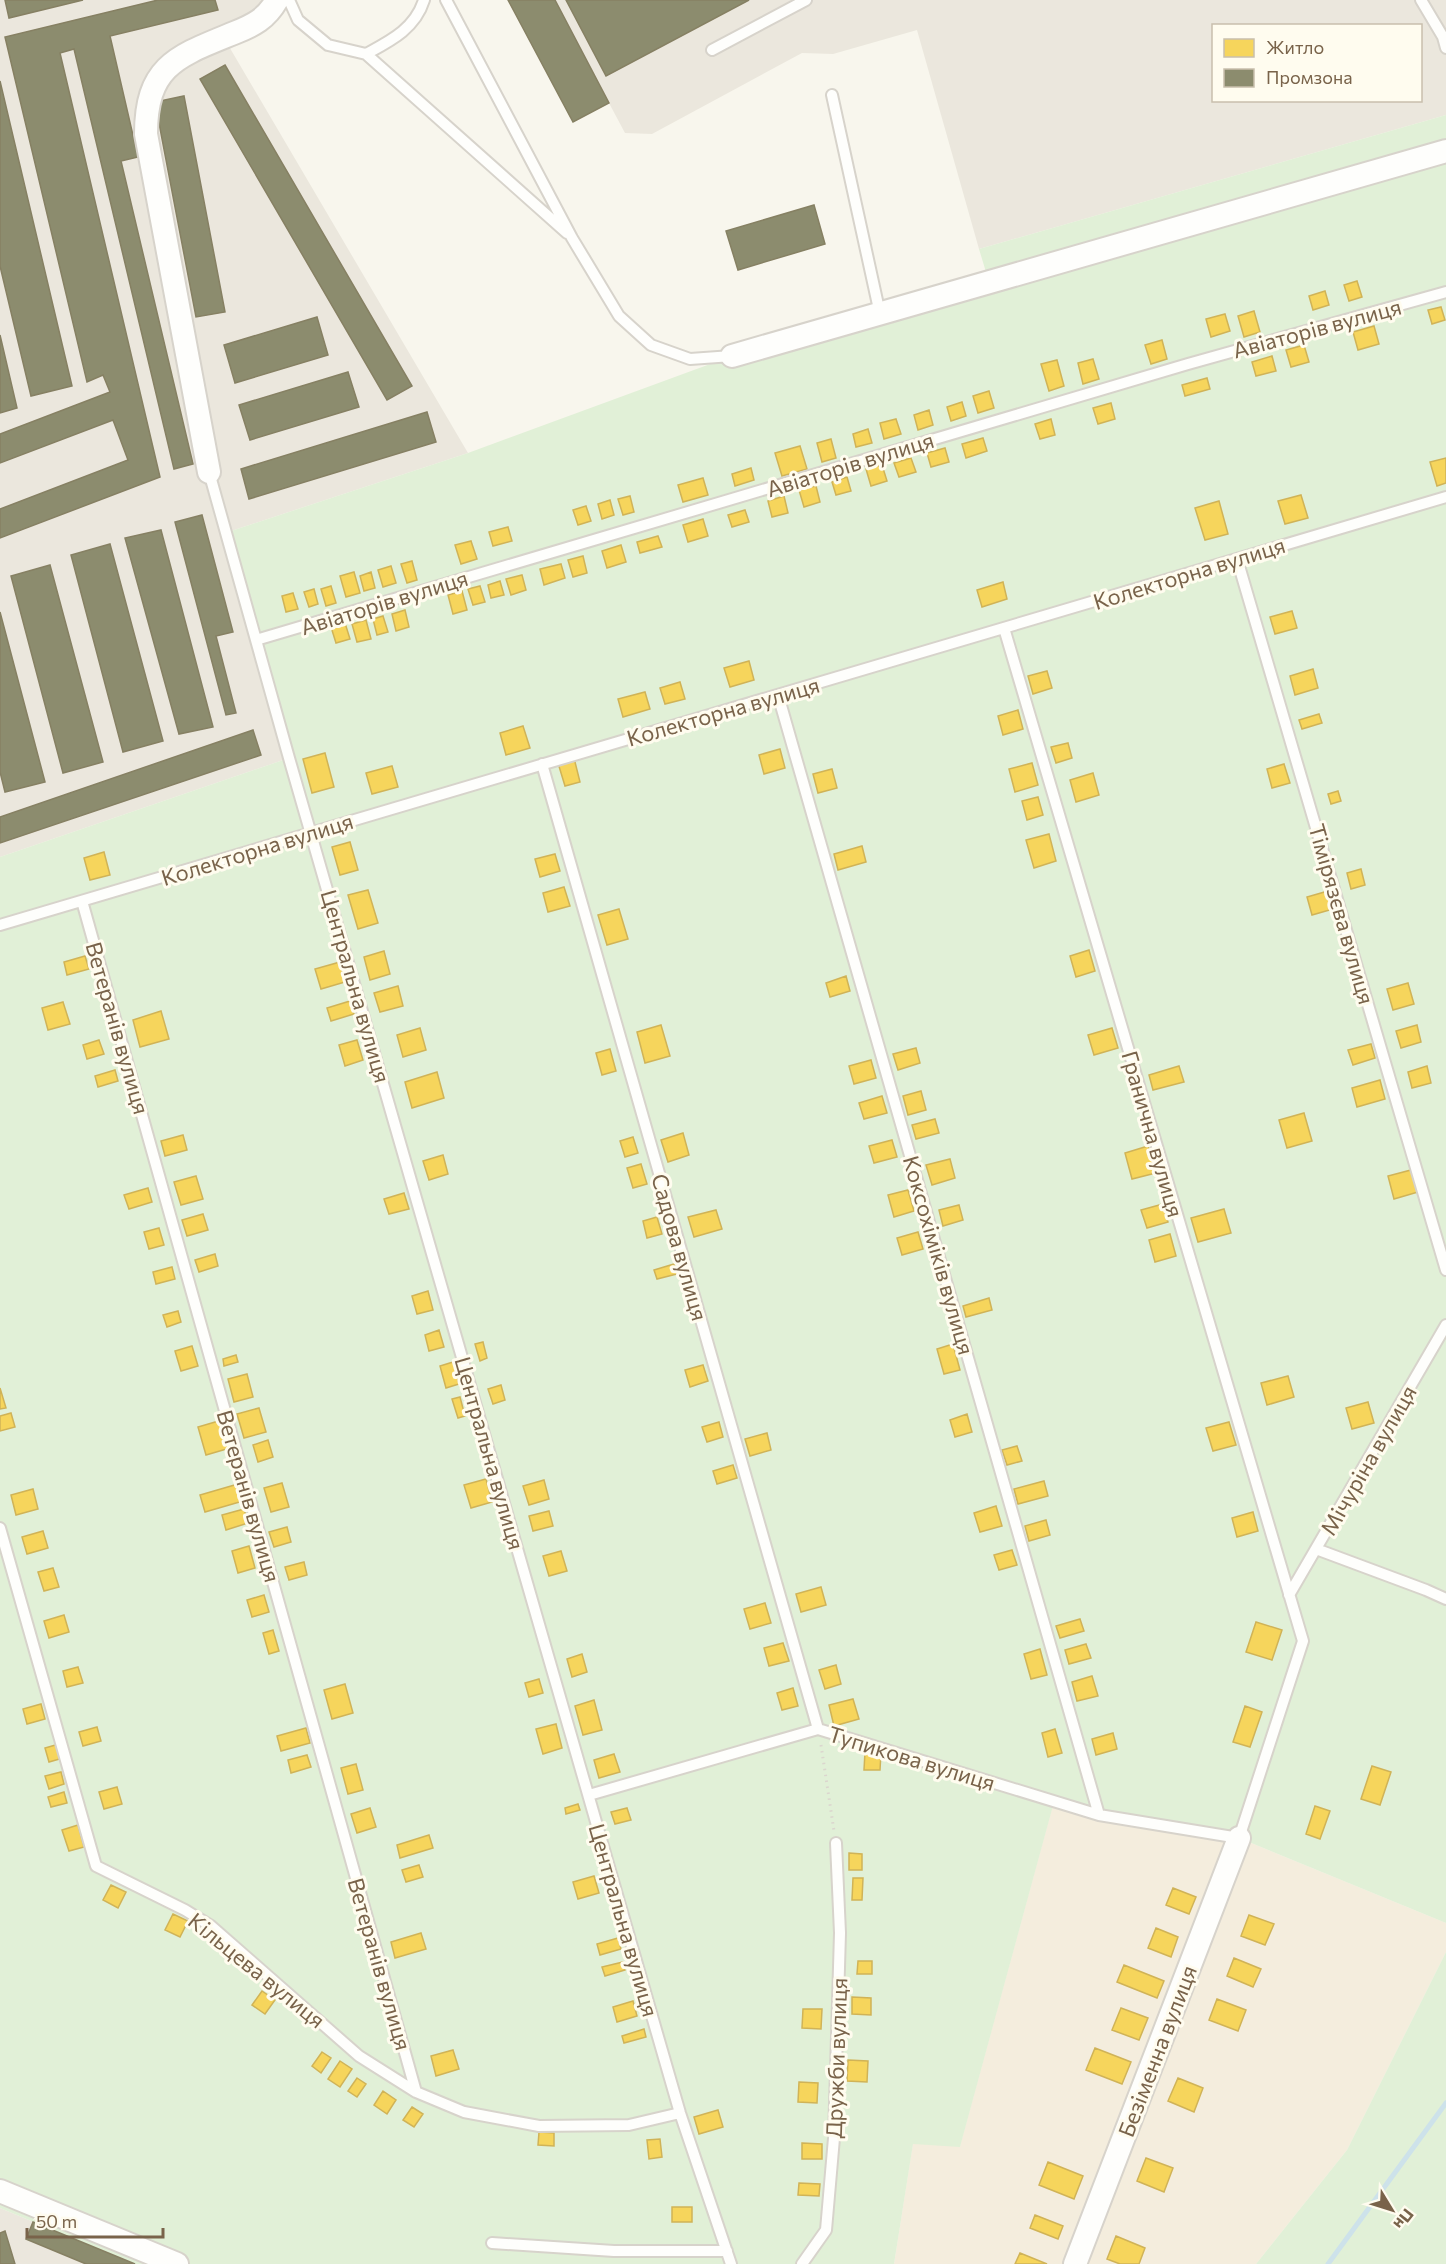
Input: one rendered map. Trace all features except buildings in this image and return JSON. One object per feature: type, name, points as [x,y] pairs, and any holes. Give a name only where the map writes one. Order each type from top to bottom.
[{"type":"street","points":[[209,472],[146,134],[146,116],[149,96],[166,68],[180,56],[258,23],[268,14],[276,0]]},
{"type":"street","points":[[732,356],[1446,151]]},
{"type":"street","name":"Безіменна вулиця","points":[[1075,2264],[1239,1838]]},
{"type":"street","points":[[0,2192],[177,2264]]},
{"type":"lane","points":[[289,0],[298,20],[328,45],[366,54],[572,238]]},
{"type":"lane","points":[[366,54],[398,38],[421,9],[424,0]]},
{"type":"lane","points":[[446,0],[572,238],[619,316],[651,345],[690,359],[732,356]]},
{"type":"lane","points":[[712,50],[806,0]]},
{"type":"lane","points":[[1421,0],[1443,37],[1446,48]]},
{"type":"lane","points":[[832,95],[880,314]]},
{"type":"lane","name":"Авіаторів вулиця","points":[[256,640],[1165,371],[1446,292]]},
{"type":"lane","name":"Центральна вулиця","points":[[209,472],[680,2113],[731,2264]]},
{"type":"lane","name":"Колекторна вулиця","points":[[0,925],[1446,497]]},
{"type":"lane","name":"Тімірязєва вулиця","points":[[1237,559],[1446,1270]]},
{"type":"lane","name":"Гранична вулиця","points":[[1004,628],[1303,1641],[1239,1838]]},
{"type":"lane","name":"Коксохіміків вулиця","points":[[778,695],[1099,1815]]},
{"type":"lane","name":"Садова вулиця","points":[[542,764],[818,1729]]},
{"type":"lane","name":"Ветеранів вулиця","points":[[82,901],[416,2092]]},
{"type":"lane","name":"Мічуріна вулиця","points":[[1289,1595],[1446,1325]]},
{"type":"lane","name":"Кільцева вулиця","points":[[0,1528],[96,1866],[185,1910],[211,1926],[359,2056],[416,2092],[464,2112],[539,2126],[629,2125],[680,2113]]},
{"type":"lane","points":[[1316,1549],[1446,1599]]},
{"type":"lane","name":"Тупикова вулиця","points":[[588,1795],[818,1729],[1099,1815],[1239,1838]]},
{"type":"lane","name":"Дружби вулиця","points":[[802,2264],[826,2230],[834,2138],[840,1933],[836,1844]]},
{"type":"lane","points":[[492,2243],[614,2251],[727,2251]]},
{"type":"path","points":[[818,1729],[836,1844]]},
{"type":"shaded area","points":[[0,0],[277,0],[224,38],[468,453],[225,533],[289,758],[0,857]]},
{"type":"shaded area","points":[[508,0],[1446,0],[1446,115],[979,249],[917,30],[833,54],[802,53],[652,134],[625,133],[609,103],[573,122]]},
{"type":"shaded area","points":[[1054,1801],[1239,1838],[1446,1923],[1446,1952],[1347,2150],[1256,2264],[894,2264],[913,2143],[960,2146]]},
{"type":"shaded area","points":[[0,2208],[135,2264],[0,2264]]},
{"type":"green space","points":[[1446,115],[1446,1923],[1239,1838],[1054,1802],[960,2147],[913,2144],[894,2264],[135,2264],[0,2208],[0,857],[289,758],[225,533],[468,453],[732,356],[989,282],[979,249]]},
{"type":"green space","points":[[1446,1952],[1446,2264],[1256,2264],[1347,2150]]},
{"type":"waterway","points":[[1328,2264],[1446,2103]]}]
